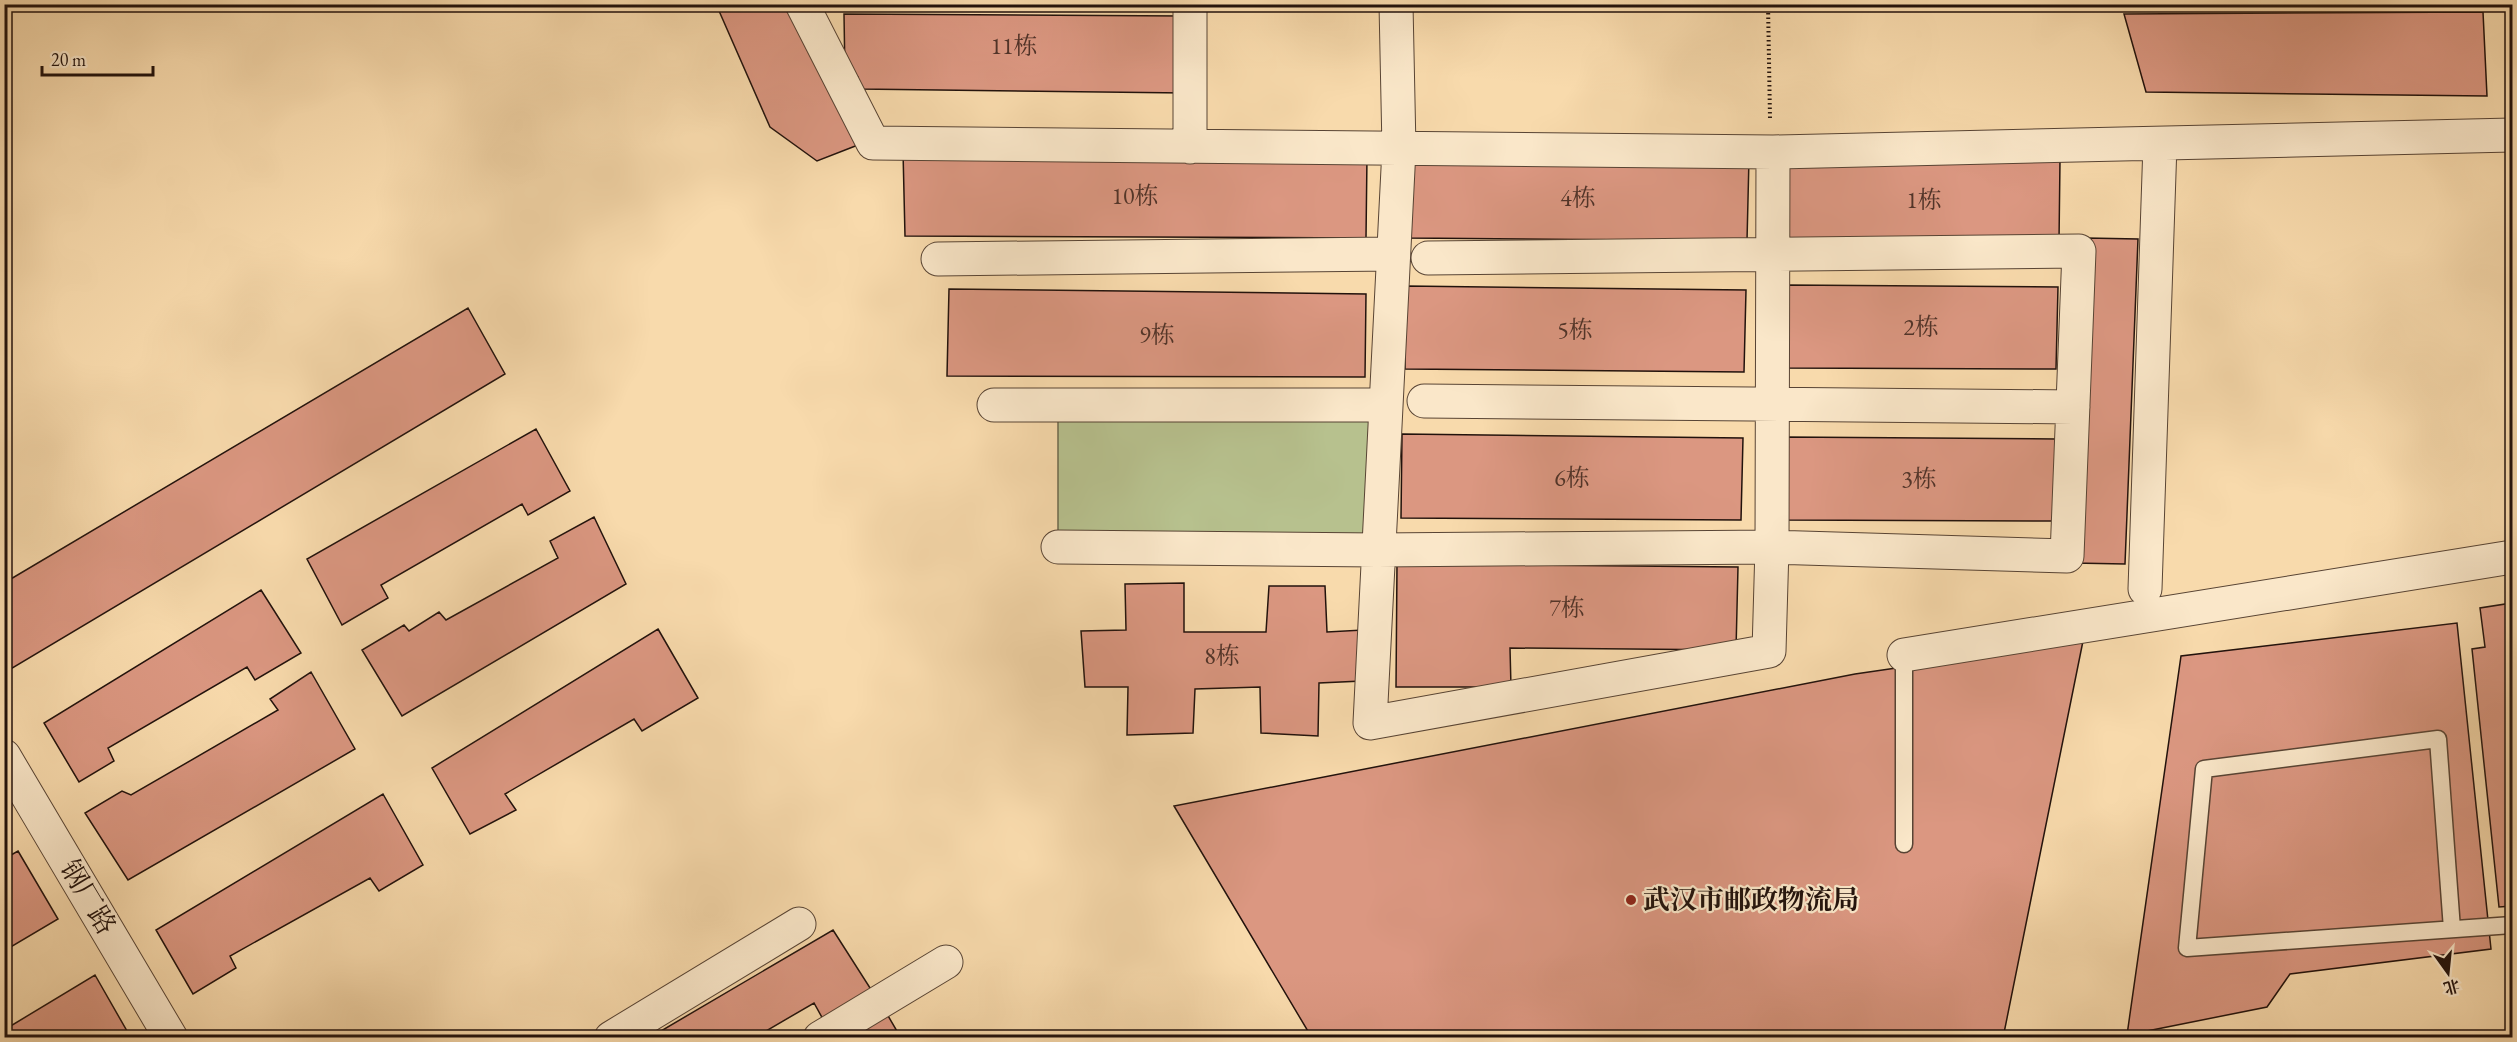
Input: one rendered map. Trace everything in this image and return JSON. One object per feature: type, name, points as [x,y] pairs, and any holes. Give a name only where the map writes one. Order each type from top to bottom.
[{"type":"street","points":[[802,4],[873,143],[1773,152],[2512,135]]},
{"type":"street","points":[[1190,4],[1190,147]]},
{"type":"street","points":[[1396,4],[1399,149],[1370,723],[1768,651],[1772,547],[1773,152]]},
{"type":"street","points":[[2145,589],[2160,144]]},
{"type":"street","points":[[1058,546],[1377,550],[1772,547],[2067,556],[2079,251],[1428,258]]},
{"type":"street","points":[[938,260],[1393,255]]},
{"type":"street","points":[[1424,401],[2073,407]]},
{"type":"street","points":[[994,405],[1385,405]]},
{"type":"street","points":[[1904,655],[2512,556]]},
{"type":"street","name":"钢厂路","points":[[4,756],[171,1038]]},
{"type":"street","points":[[611,1038],[799,924]]},
{"type":"street","points":[[820,1038],[946,962]]},
{"type":"lane","points":[[1904,655],[1904,844]]},
{"type":"lane","points":[[2452,929],[2438,739],[2204,769],[2187,948],[2512,925]]},
{"type":"path","points":[[1768,4],[1768,73],[1773,152]]},
{"type":"green space","points":[[1058,405],[1385,405],[1377,550],[1058,547]]},
{"type":"building","points":[[716,4],[793,4],[863,143],[817,161],[770,127]]},
{"type":"building","points":[[2483,12],[2487,96],[2146,92],[2124,14]]},
{"type":"building","points":[[844,14],[1183,16],[1185,93],[859,89],[858,77],[845,76]]},
{"type":"building","points":[[903,151],[1367,156],[1366,238],[905,236]]},
{"type":"building","points":[[1408,155],[1749,158],[1747,241],[1408,238]]},
{"type":"building","points":[[1788,158],[2060,160],[2059,242],[1788,241]]},
{"type":"building","points":[[2086,238],[2138,239],[2125,564],[2073,563]]},
{"type":"building","points":[[1786,285],[2058,287],[2056,369],[1785,368]]},
{"type":"building","points":[[1406,286],[1746,290],[1744,372],[1405,369]]},
{"type":"building","points":[[949,289],[1366,294],[1365,377],[947,376]]},
{"type":"building","points":[[468,308],[505,374],[4,673],[4,583]]},
{"type":"building","points":[[536,429],[570,491],[528,515],[522,504],[381,585],[388,598],[342,625],[307,559]]},
{"type":"building","points":[[1402,434],[1743,438],[1741,520],[1401,518]]},
{"type":"building","points":[[1784,437],[2056,439],[2054,521],[1784,520]]},
{"type":"building","points":[[594,517],[626,584],[402,716],[362,650],[404,625],[409,631],[439,612],[446,620],[558,558],[550,541]]},
{"type":"building","points":[[1397,564],[1738,567],[1736,650],[1510,648],[1511,687],[1396,687]]},
{"type":"building","points":[[1184,583],[1184,632],[1266,632],[1269,586],[1325,586],[1327,632],[1363,630],[1362,681],[1319,683],[1318,736],[1261,733],[1260,687],[1195,689],[1193,733],[1127,735],[1128,687],[1085,687],[1081,631],[1126,630],[1125,584]]},
{"type":"building","points":[[261,590],[301,653],[255,680],[247,667],[108,748],[114,761],[79,782],[44,723]]},
{"type":"building","points":[[2512,603],[2512,906],[2499,907],[2472,649],[2485,647],[2480,608]]},
{"type":"building","points":[[2457,623],[2491,949],[2290,974],[2267,1007],[2127,1035],[2181,656]]},
{"type":"building","points":[[658,629],[698,698],[642,731],[634,719],[505,794],[516,810],[470,834],[432,768]]},
{"type":"building","name":"武汉市邮政物流局","points":[[2083,641],[2003,1038],[1312,1038],[1174,806],[1855,674]]},
{"type":"building","points":[[311,672],[355,749],[128,880],[85,813],[122,791],[131,795],[278,710],[270,699]]},
{"type":"building","points":[[383,794],[423,865],[379,891],[370,878],[230,956],[236,968],[193,994],[156,930]]},
{"type":"building","points":[[18,851],[58,919],[4,951],[4,859]]},
{"type":"building","points":[[833,930],[872,991],[824,1021],[814,1003],[754,1038],[649,1038]]},
{"type":"building","points":[[95,975],[131,1038],[4,1038],[4,1030]]},
{"type":"building","points":[[887,1014],[901,1038],[847,1038]]},
{"type":"place","name":"武汉市邮政物流局","points":[[1631,900]]}]
